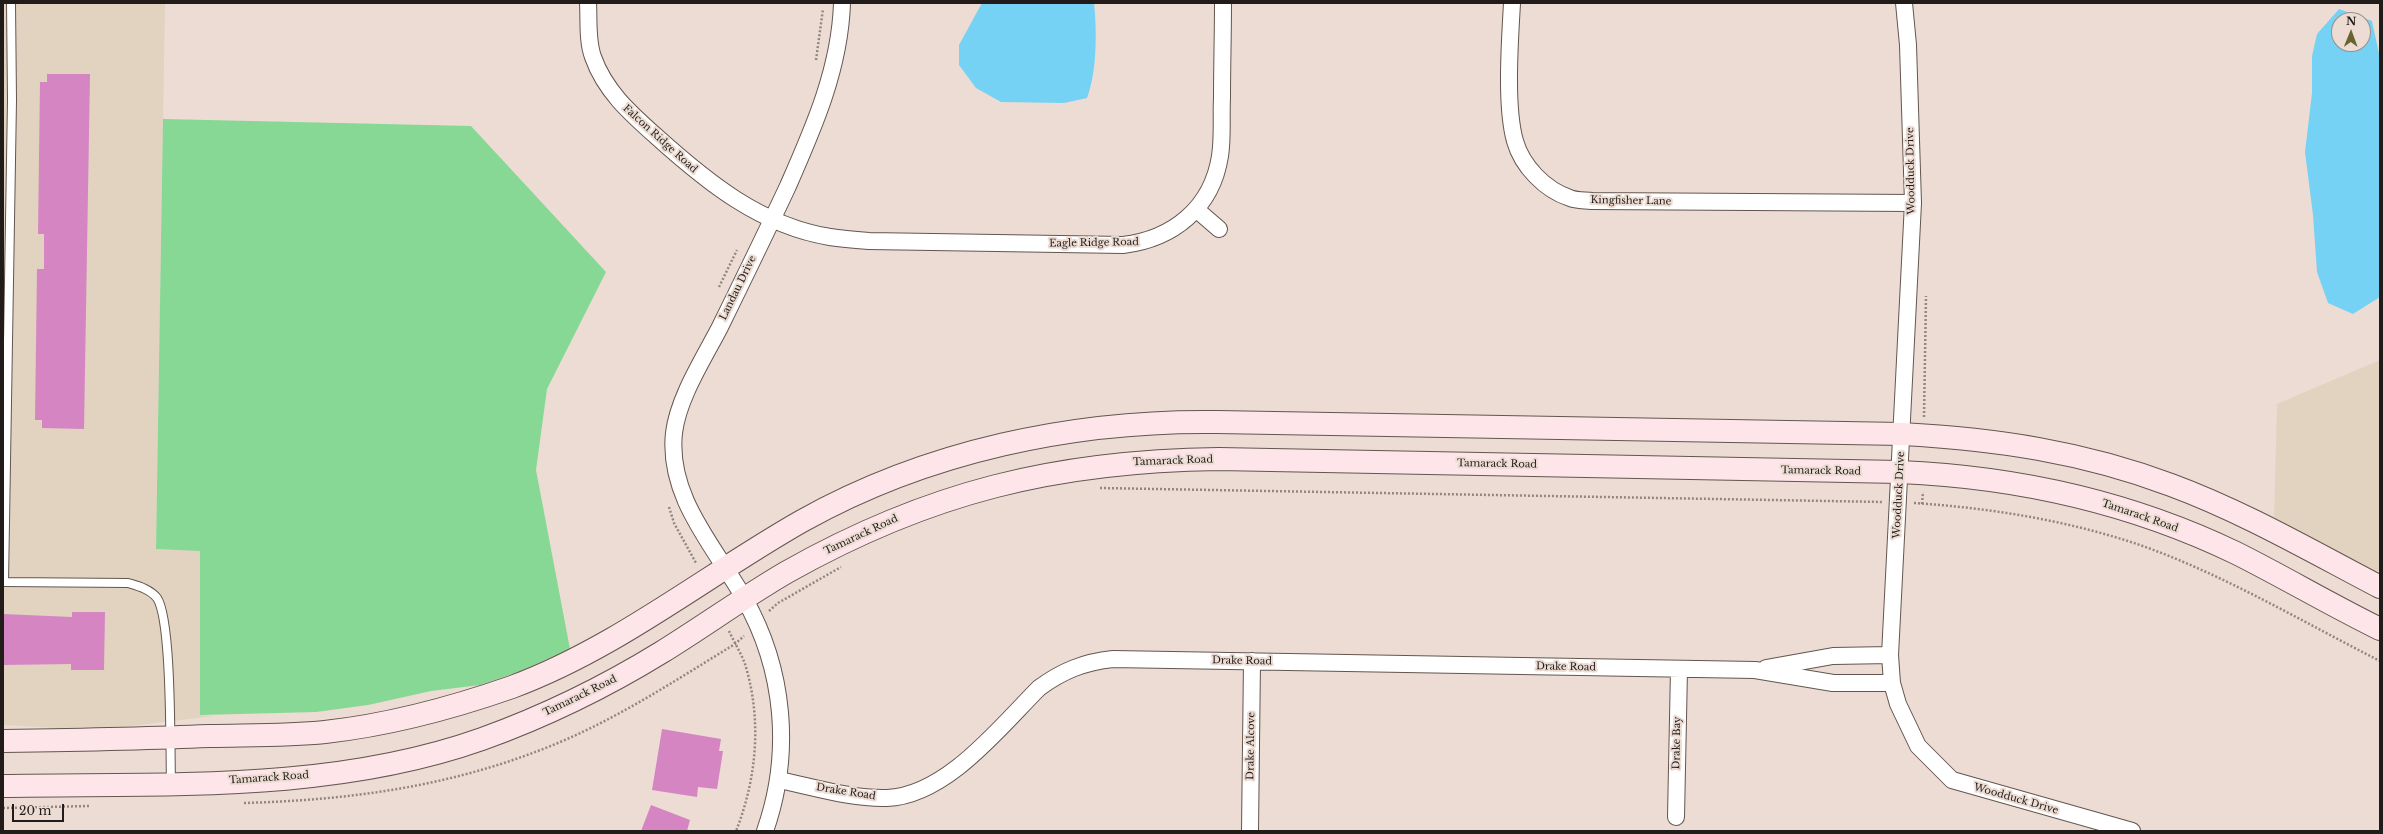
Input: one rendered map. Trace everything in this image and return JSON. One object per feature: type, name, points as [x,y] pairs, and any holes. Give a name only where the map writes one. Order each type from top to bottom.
[{"type":"street","name":"Falcon Ridge Road","points":[[588,3],[592,56],[604,82],[623,107],[696,172],[718,189],[772,219]]},
{"type":"street","name":"Landau Drive","points":[[766,831],[779,780],[782,742],[781,708],[773,669],[757,622],[744,598],[693,516],[682,492],[675,469],[674,433],[685,399],[816,124],[833,68],[842,3]]},
{"type":"street","name":"Eagle Ridge Road","points":[[772,219],[830,237],[869,241],[1123,245],[1145,242],[1174,229],[1197,210],[1208,192],[1220,156],[1223,3]]},
{"type":"street","name":"Kingfisher Lane","points":[[1512,3],[1510,87],[1515,141],[1535,176],[1554,190],[1571,199],[1592,201],[1913,203]]},
{"type":"street","name":"Woodduck Drive","points":[[1904,3],[1908,45],[1913,203],[1899,502],[1890,655],[1892,683],[1898,704],[1918,746],[1952,780],[2132,831]]},
{"type":"street","points":[[1197,210],[1219,229]]},
{"type":"street","points":[[3,741],[170,738],[324,732],[409,716],[476,699],[545,673],[624,632],[803,521],[880,484],[960,456],[1024,440],[1106,427],[1180,421],[1902,434],[1988,440],[2025,445],[2060,452],[2136,473],[2170,485],[2248,518],[2380,587]]},
{"type":"street","name":"Tamarack Road","points":[[3,786],[171,783],[256,780],[316,775],[413,758],[479,740],[555,710],[603,686],[661,653],[744,598],[804,563],[863,532],[941,502],[1026,478],[1112,464],[1219,459],[1900,472],[1938,474],[2020,484],[2092,499],[2131,511],[2235,553],[2380,629]]},
{"type":"street","name":"Drake Road","points":[[1755,670],[1833,656],[1890,655]]},
{"type":"street","name":"Drake Road","points":[[779,780],[867,798],[889,798],[909,795],[928,788],[948,776],[1039,688],[1056,675],[1094,661],[1113,659],[1755,670],[1832,684],[1892,683]]},
{"type":"street","name":"Drake Alcove","points":[[1250,831],[1252,661]]},
{"type":"street","name":"Drake Bay","points":[[1676,817],[1679,669]]},
{"type":"lane","points":[[11,3],[7,60],[12,100],[4,582],[128,583],[150,591],[157,598],[162,610],[165,628],[171,783]]},
{"type":"lane","points":[[3,99],[12,100]]},
{"type":"path","points":[[815,64],[824,3]]},
{"type":"path","points":[[1924,399],[1926,290]]},
{"type":"path","points":[[1096,488],[1899,502],[1988,510],[2040,518],[2137,544],[2212,576],[2380,661]]},
{"type":"path","points":[[240,803],[334,799],[386,792],[502,764],[554,744],[605,721],[735,644],[778,603],[844,566]]},
{"type":"path","points":[[735,644],[744,663],[750,689],[756,743],[753,775],[736,831]]},
{"type":"path","points":[[3,808],[90,806]]},
{"type":"shaded area","points":[[3,3],[165,3],[156,549],[201,550],[200,715],[213,716],[123,727],[58,728],[3,725]]},
{"type":"shaded area","points":[[2380,360],[2380,574],[2274,519],[2277,404]]},
{"type":"green space","points":[[163,119],[471,126],[606,272],[547,389],[536,470],[570,649],[518,672],[480,685],[431,691],[368,705],[316,712],[200,715],[200,551],[156,549]]},
{"type":"water","points":[[982,3],[1094,3],[1096,26],[1095,51],[1093,76],[1087,98],[1064,103],[1001,102],[976,88],[959,65],[959,45]]},
{"type":"water","points":[[2339,9],[2347,12],[2336,12]]},
{"type":"water","points":[[2331,18],[2331,52],[2371,52],[2372,21],[2380,58],[2380,297],[2353,314],[2328,303],[2317,272],[2313,215],[2305,152],[2312,93],[2312,56],[2317,34]]},
{"type":"building","points":[[47,74],[90,74],[84,429],[42,428],[42,420],[35,420],[37,269],[44,269],[44,234],[38,234],[40,82],[47,82]]},
{"type":"building","points":[[72,612],[105,612],[104,670],[71,670],[71,664],[3,665],[3,614],[72,617]]},
{"type":"building","points":[[662,729],[721,739],[719,751],[723,751],[717,789],[698,787],[697,797],[652,790]]},
{"type":"building","points":[[651,805],[690,820],[687,831],[641,831]]}]
